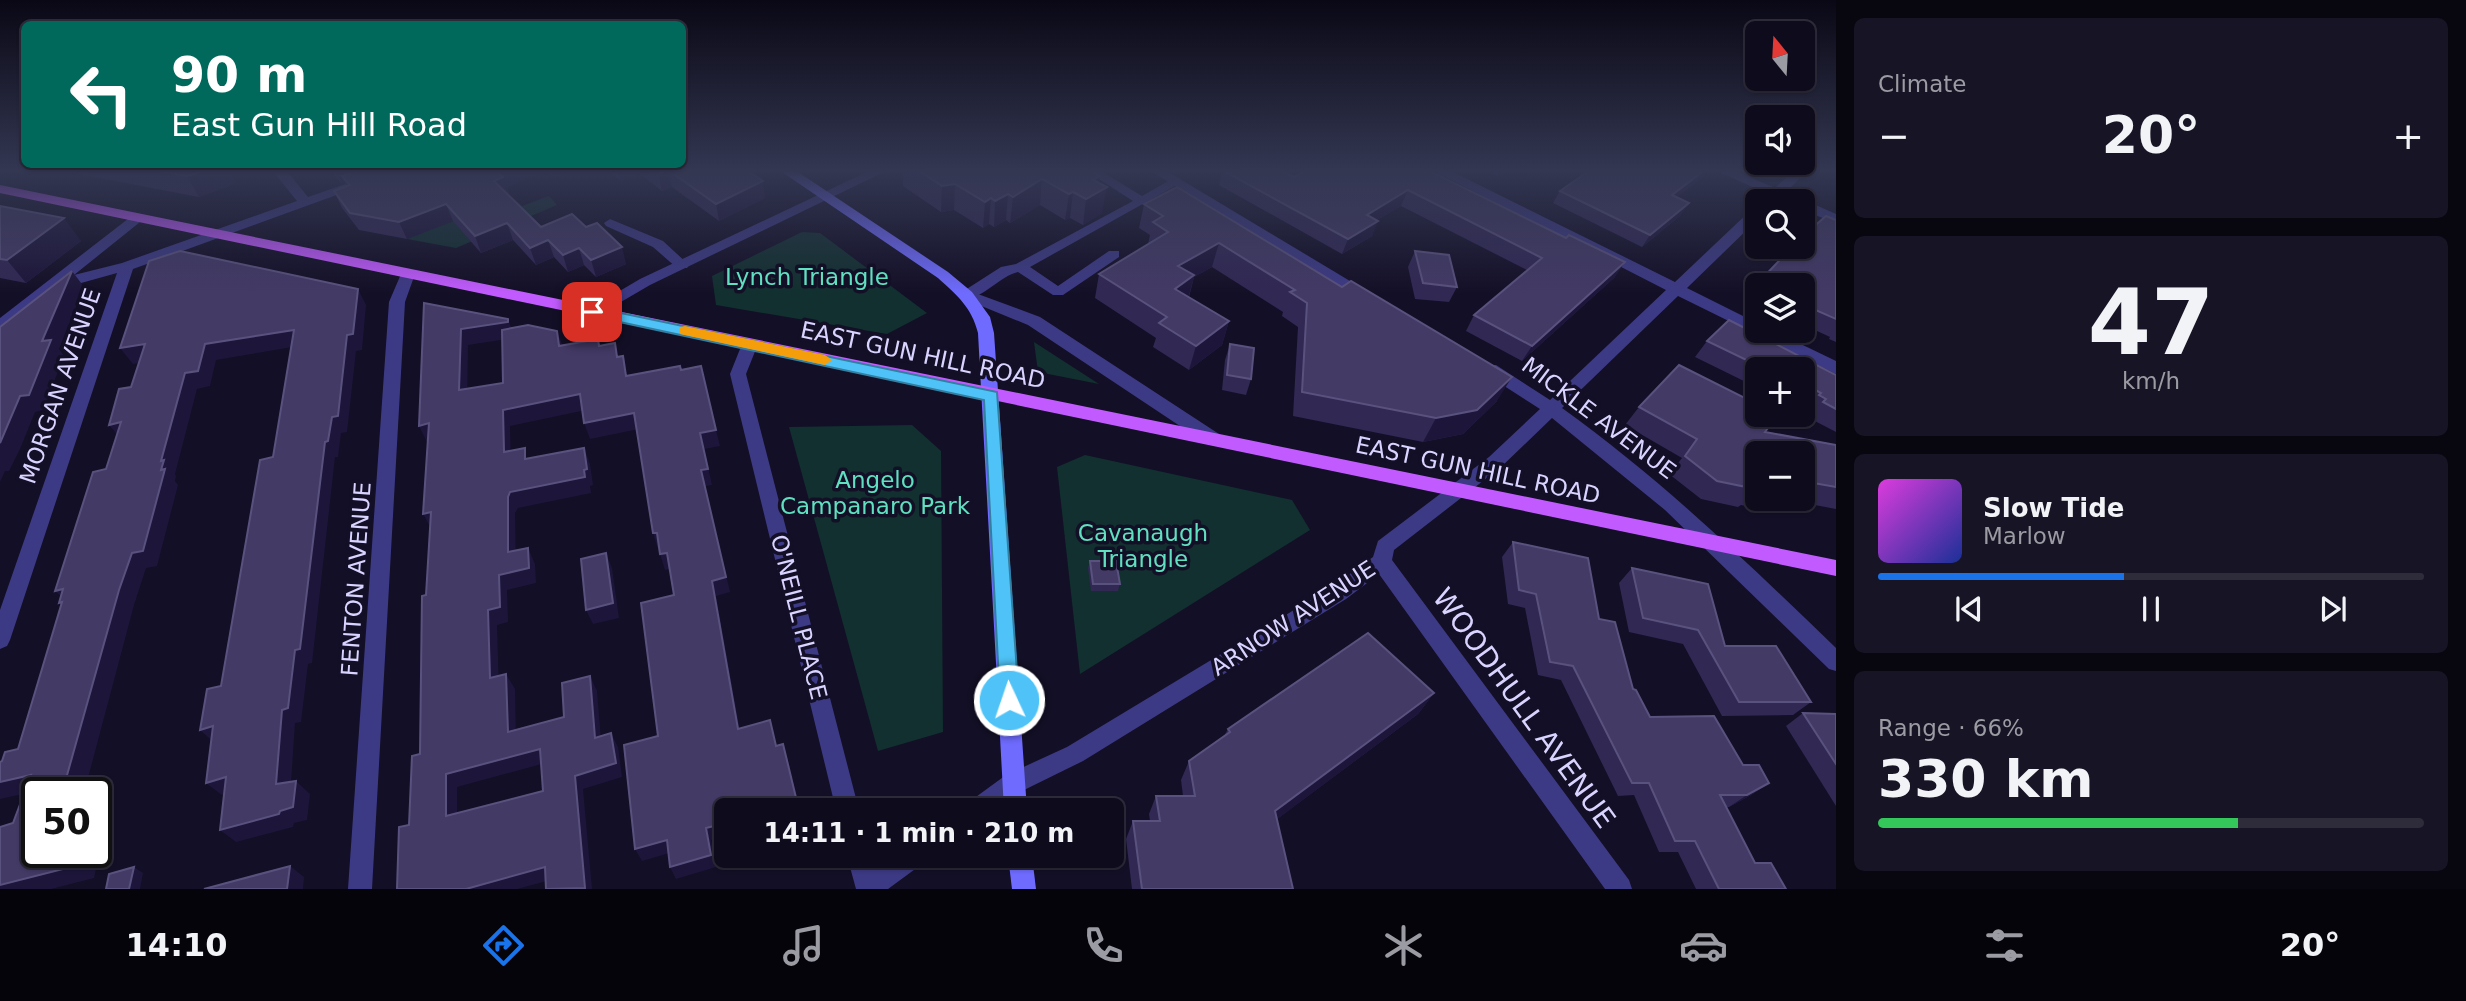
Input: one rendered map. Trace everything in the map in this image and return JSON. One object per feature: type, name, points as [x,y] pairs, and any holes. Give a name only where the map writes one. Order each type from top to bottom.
[{"type":"main road","name":"EAST GUN HILL ROAD","points":[[107,211],[991,396],[1213,439],[1836,568]]},
{"type":"main road","points":[[849,211],[943,275],[967,295],[982,317],[986,333],[991,396],[1015,798]]},
{"type":"main road","points":[[1021,868],[1024,889]]},
{"type":"street","name":"MORGAN AVENUE","points":[[52,286],[127,266],[282,211]]},
{"type":"street","points":[[592,312],[794,211]]},
{"type":"street","points":[[1226,211],[1387,307]]},
{"type":"street","points":[[1522,211],[1745,323]]},
{"type":"street","points":[[1818,211],[1836,219]]},
{"type":"street","points":[[0,326],[138,218]]},
{"type":"street","name":"ARNOW AVENUE","points":[[993,798],[1014,783],[1075,754],[1339,593],[1382,561],[1385,546],[1495,462],[1745,223]]},
{"type":"street","name":"MORGAN AVENUE","points":[[0,640],[127,266]]},
{"type":"street","name":"FENTON AVENUE","points":[[360,889],[397,302],[408,274]]},
{"type":"street","points":[[967,295],[1034,321],[1213,439]]},
{"type":"street","points":[[1785,343],[1836,368]]},
{"type":"street","name":"O'NEILL PLACE","points":[[750,344],[738,374],[845,798]]},
{"type":"street","name":"MICKLE AVENUE","points":[[1480,363],[1551,408],[1667,499],[1836,663]]},
{"type":"street","name":"WOODHULL AVENUE","points":[[1382,561],[1394,582],[1620,889]]},
{"type":"street","points":[[862,868],[868,889],[897,868]]},
{"type":"lane","points":[[967,295],[1006,270],[1020,267],[1123,211]]},
{"type":"lane","points":[[610,223],[658,244],[682,265]]},
{"type":"lane","points":[[1020,267],[1058,292],[1114,254]]},
{"type":"green space","points":[[478,211],[542,211],[456,248],[407,239]]},
{"type":"green space","name":"Lynch Triangle","points":[[802,232],[820,233],[927,313],[887,334],[716,305],[712,276]]},
{"type":"green space","points":[[1034,342],[1099,384],[1038,372]]},
{"type":"green space","name":"Angelo Campanaro Park","points":[[912,425],[941,451],[943,732],[878,751],[789,427]]},
{"type":"green space","name":"Cavanaugh Triangle","points":[[1085,455],[1292,500],[1310,530],[1080,674],[1057,467]]},
{"type":"building","points":[[0,211],[29,211],[64,218],[7,260],[0,259]]},
{"type":"building","points":[[349,211],[426,211],[399,222]]},
{"type":"building","points":[[453,211],[525,211],[541,227],[572,214],[586,227],[597,223],[622,247],[591,260],[579,248],[563,255],[548,240],[530,248],[507,223],[475,236]]},
{"type":"building","points":[[1156,211],[1217,211],[1342,287],[1351,281],[1512,377],[1477,410],[1436,418],[1302,392],[1307,303],[1290,292],[1295,290],[1219,243],[1178,266],[1194,275],[1175,289],[1229,321],[1196,346],[1159,323],[1167,317],[1099,274],[1168,232],[1153,222],[1163,216]]},
{"type":"building","points":[[1298,211],[1373,211],[1367,215],[1378,221],[1348,239]]},
{"type":"building","points":[[1450,211],[1512,211],[1566,238],[1569,235],[1625,262],[1532,346],[1474,315],[1542,258]]},
{"type":"building","points":[[1602,211],[1679,211],[1650,235]]},
{"type":"building","points":[[1826,216],[1836,220],[1836,319],[1815,310],[1815,273],[1767,273],[1781,259],[1815,259],[1815,226]]},
{"type":"building","points":[[180,251],[358,289],[353,334],[347,335],[338,416],[332,417],[328,441],[325,442],[300,649],[295,650],[288,708],[282,710],[276,784],[296,781],[293,807],[280,811],[279,814],[220,830],[226,777],[206,783],[213,726],[200,730],[207,689],[221,686],[260,460],[273,457],[294,330],[205,344],[198,371],[185,373],[161,461],[164,460],[161,470],[165,469],[143,551],[132,553],[119,590],[66,777],[30,777],[31,775],[0,782],[0,762],[5,752],[18,749],[62,602],[59,603],[63,589],[55,591],[93,472],[106,469],[121,422],[109,425],[119,389],[131,387],[145,344],[120,348],[149,261]]},
{"type":"building","points":[[1415,251],[1449,255],[1457,287],[1423,283]]},
{"type":"building","points":[[72,271],[42,341],[51,340],[29,395],[20,396],[0,443],[0,327]]},
{"type":"building","points":[[424,303],[508,319],[508,322],[461,329],[459,390],[503,383],[502,330],[528,325],[557,331],[559,346],[598,339],[599,346],[615,343],[617,357],[623,356],[626,376],[680,366],[681,370],[701,366],[716,430],[700,433],[708,469],[701,470],[726,577],[712,581],[738,729],[770,720],[776,746],[783,744],[796,798],[714,798],[714,826],[706,828],[711,855],[670,867],[667,840],[635,849],[624,745],[658,736],[641,603],[674,595],[667,553],[660,554],[657,533],[653,533],[634,413],[584,423],[580,394],[503,410],[504,452],[525,448],[525,459],[584,448],[587,469],[584,470],[585,477],[510,492],[508,552],[528,548],[529,568],[499,575],[500,607],[488,610],[490,678],[506,674],[508,732],[564,717],[562,683],[590,676],[595,738],[611,733],[616,763],[575,776],[585,888],[546,889],[545,867],[466,889],[397,889],[399,827],[409,825],[412,756],[420,754],[422,596],[426,595],[431,512],[423,514],[429,423],[419,426]],"holes":[[[540,749],[543,791],[446,816],[446,774]]]},
{"type":"building","points":[[1729,320],[1745,328],[1745,343],[1774,343],[1801,357],[1745,357],[1745,359],[1707,341]]},
{"type":"building","points":[[1230,344],[1254,348],[1251,379],[1227,375]]},
{"type":"building","points":[[1815,364],[1836,375],[1836,409],[1823,402],[1826,399],[1819,395],[1821,393],[1815,390]]},
{"type":"building","points":[[1679,365],[1745,398],[1745,427],[1769,427],[1765,432],[1814,441],[1745,441],[1745,487],[1717,481],[1685,456],[1697,439],[1639,407]]},
{"type":"building","points":[[1815,441],[1836,445],[1836,487],[1815,483]]},
{"type":"building","points":[[1513,542],[1588,558],[1599,619],[1615,622],[1633,689],[1650,717],[1714,716],[1743,765],[1759,765],[1769,783],[1747,795],[1720,795],[1755,863],[1771,863],[1786,889],[1719,889],[1695,841],[1675,841],[1649,783],[1632,783],[1573,666],[1550,662],[1536,594],[1519,590]]},
{"type":"building","points":[[606,553],[613,603],[586,610],[581,559]]},
{"type":"building","points":[[1090,561],[1116,561],[1120,584],[1093,584]]},
{"type":"building","points":[[1632,568],[1708,584],[1725,646],[1776,646],[1811,702],[1739,702],[1698,630],[1643,618]]},
{"type":"building","points":[[1368,633],[1434,693],[1275,811],[1293,889],[1142,889],[1133,821],[1160,821],[1156,796],[1195,796],[1189,761],[1230,732],[1228,729]]},
{"type":"building","points":[[1803,713],[1836,714],[1836,764]]},
{"type":"building","points":[[21,802],[21,868],[67,868],[0,885],[0,827],[13,823]]},
{"type":"building","points":[[290,866],[287,889],[204,889]]},
{"type":"building","points":[[134,867],[129,889],[106,889],[109,874]]},
{"type":"slow traffic","points":[[685,330],[825,360]]},
{"type":"route","points":[[592,312],[991,396],[1009,700]]}]
